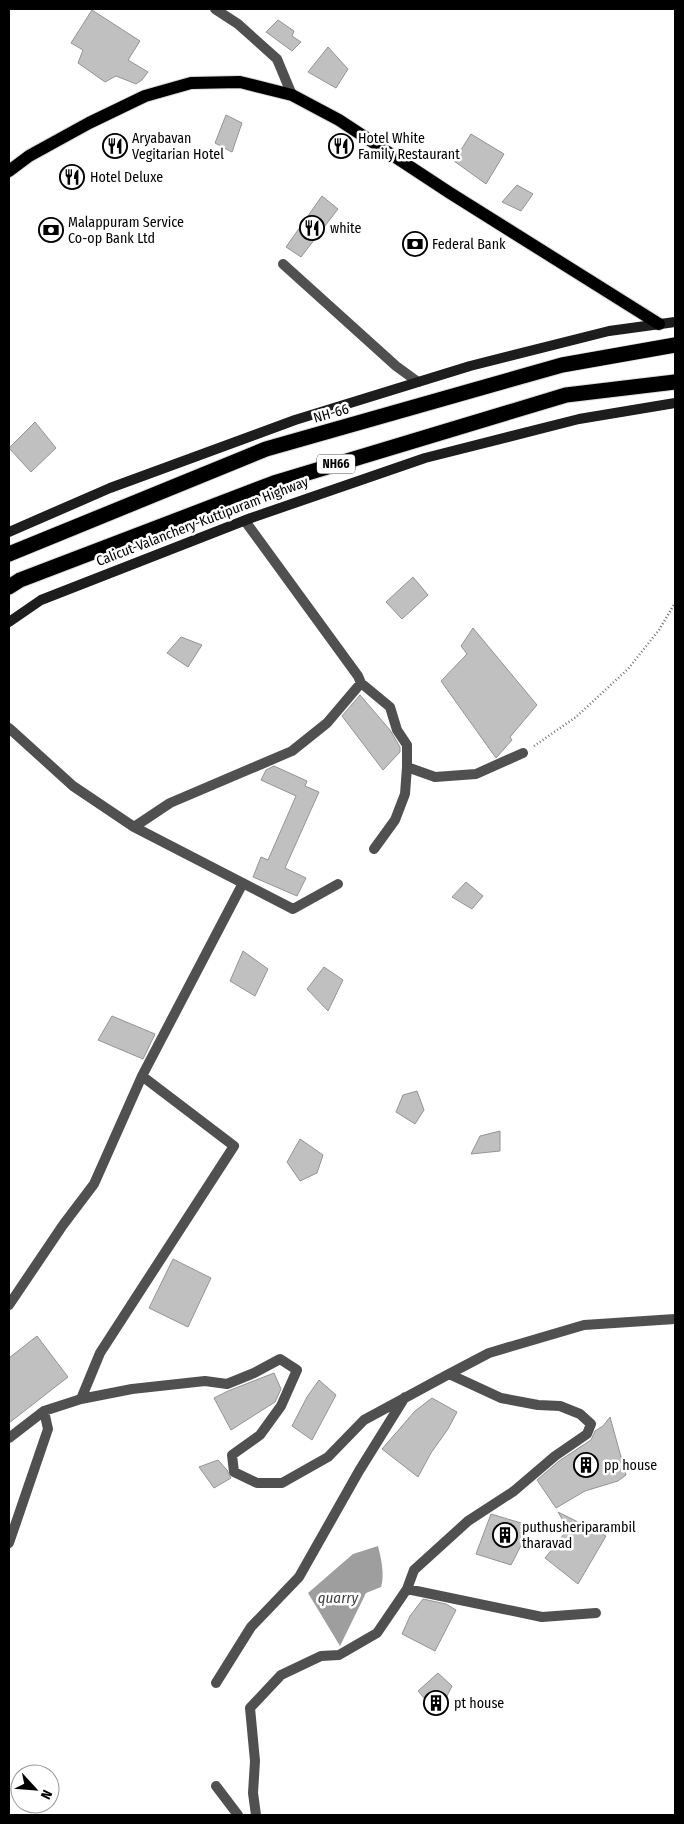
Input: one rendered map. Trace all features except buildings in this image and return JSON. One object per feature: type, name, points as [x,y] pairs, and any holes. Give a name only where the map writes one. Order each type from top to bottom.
[{"type":"highway","name":"NH-66","points":[[9,554],[266,449],[562,365],[675,345]]},
{"type":"highway","name":"Calicut-Valanchery-Kuttipuram Highway","points":[[9,587],[20,580],[274,483],[566,395],[675,382]]},
{"type":"main road","points":[[9,171],[29,156],[145,96],[192,82],[240,82],[292,95],[340,120],[450,193],[658,324]]},
{"type":"street","points":[[215,9],[238,24],[277,59],[292,95]]},
{"type":"street","points":[[283,264],[396,366],[418,382]]},
{"type":"street","points":[[9,532],[110,488],[295,420],[470,366],[609,332],[675,322]]},
{"type":"street","name":"Calicut-Valanchery-Kuttipuram Highway","points":[[9,622],[41,600],[245,521],[424,458],[579,419],[675,403]]},
{"type":"street","points":[[245,521],[358,676],[360,683],[390,707],[397,730],[407,745],[405,794],[395,820],[374,849]]},
{"type":"street","points":[[134,826],[170,804],[292,751],[326,723],[360,683]]},
{"type":"street","points":[[9,728],[73,786],[134,826],[293,909],[338,884]]},
{"type":"street","points":[[407,767],[435,777],[476,774],[523,753]]},
{"type":"street","points":[[9,1305],[62,1225],[94,1184],[142,1076],[243,883]]},
{"type":"street","points":[[81,1399],[100,1353],[234,1146],[142,1076]]},
{"type":"street","points":[[9,1438],[44,1411],[81,1399],[132,1389],[205,1381],[227,1384],[254,1374],[280,1359],[297,1370],[281,1406],[260,1435],[232,1455],[234,1472],[257,1483],[282,1483],[328,1457],[364,1420],[489,1353],[584,1325],[675,1319]]},
{"type":"street","points":[[256,1815],[254,1794],[255,1761],[250,1708],[281,1675],[320,1656],[339,1655],[377,1634],[407,1589],[414,1570],[468,1520],[514,1490],[555,1456],[587,1434],[591,1424],[580,1414],[560,1406],[501,1398],[448,1374]]},
{"type":"street","points":[[216,1682],[252,1627],[300,1577],[359,1471],[406,1396]]},
{"type":"street","points":[[9,1543],[48,1429],[44,1411]]},
{"type":"street","points":[[407,1589],[542,1617],[596,1613]]},
{"type":"street","points":[[216,1786],[238,1815]]},
{"type":"street","points":[[250,1815],[254,1794]]},
{"type":"path","points":[[523,753],[576,717],[628,669],[659,630],[675,602]]},
{"type":"water","name":"quarry","points":[[378,1546],[383,1572],[381,1587],[366,1593],[340,1646],[308,1593],[353,1554]]},
{"type":"place","name":"Aryabavan Vegitarian Hotel","points":[[115,146]]},
{"type":"place","name":"Hotel White Family Restaurant","points":[[341,146]]},
{"type":"place","name":"Hotel Deluxe","points":[[72,177]]},
{"type":"place","name":"white","points":[[312,228]]},
{"type":"place","name":"Malappuram Service Co-op Bank Ltd","points":[[51,230]]},
{"type":"place","name":"Federal Bank","points":[[415,244]]},
{"type":"place","name":"pp house","points":[[586,1465]]},
{"type":"place","name":"puthusheriparambil tharavad","points":[[505,1535]]},
{"type":"place","name":"pt house","points":[[436,1703]]}]
